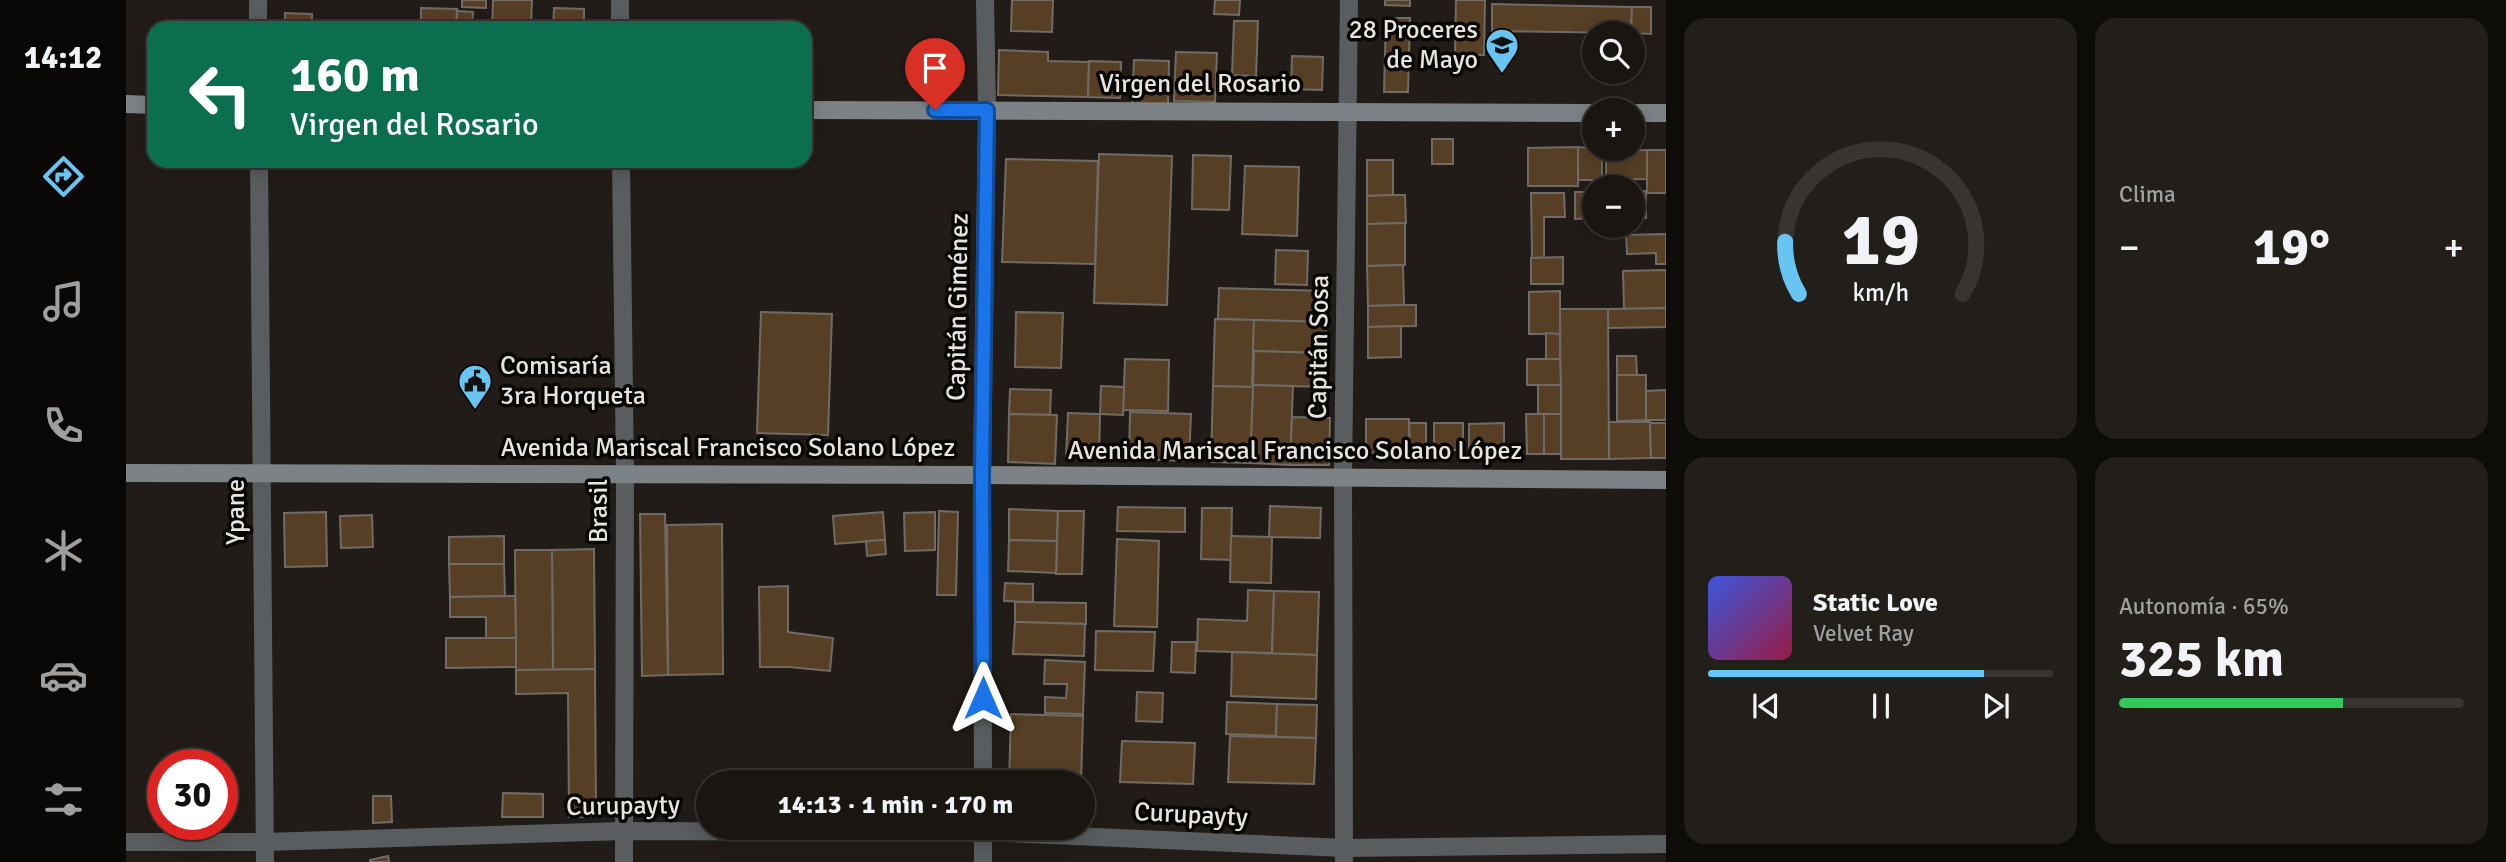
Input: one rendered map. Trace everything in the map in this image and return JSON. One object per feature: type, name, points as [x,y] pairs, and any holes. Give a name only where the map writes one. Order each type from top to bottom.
[{"type":"main road","points":[[126,104],[147,105]]},
{"type":"main road","name":"Virgen del Rosario","points":[[812,110],[1582,113]]},
{"type":"main road","points":[[1645,113],[1666,113]]},
{"type":"main road","name":"Avenida Mariscal Francisco Solano López","points":[[126,473],[1666,480]]},
{"type":"street","points":[[258,0],[258,21]]},
{"type":"street","points":[[620,0],[620,21]]},
{"type":"street","name":"Capitán Giménez","points":[[983,770],[982,475],[987,110],[985,0]]},
{"type":"street","name":"Capitán Sosa","points":[[1344,855],[1343,477],[1349,0]]},
{"type":"street","name":"Ypane","points":[[259,168],[265,862]]},
{"type":"street","name":"Brasil","points":[[621,168],[625,474],[624,862]]},
{"type":"street","name":"Curupayty","points":[[126,842],[264,842],[696,831]]},
{"type":"street","name":"Curupayty","points":[[1095,838],[1344,855],[1666,844]]},
{"type":"street","points":[[983,840],[984,862]]},
{"type":"building","points":[[462,0],[486,0],[486,8],[462,7]]},
{"type":"building","points":[[493,0],[532,0],[531,21],[492,21]]},
{"type":"building","points":[[1012,0],[1053,0],[1052,32],[1011,31]]},
{"type":"building","points":[[1215,0],[1240,0],[1239,15],[1214,14]]},
{"type":"building","points":[[1385,0],[1410,0],[1410,6],[1385,5]]},
{"type":"building","points":[[1456,0],[1485,0],[1484,55],[1455,55]]},
{"type":"building","points":[[1492,4],[1632,7],[1631,21],[1582,21],[1582,32],[1492,31]]},
{"type":"building","points":[[1632,7],[1651,7],[1651,34],[1645,34],[1645,21],[1631,21]]},
{"type":"building","points":[[421,8],[457,9],[456,21],[421,21]]},
{"type":"building","points":[[554,8],[584,9],[584,21],[553,21]]},
{"type":"building","points":[[457,11],[473,12],[472,21],[457,21]]},
{"type":"building","points":[[285,13],[312,14],[312,21],[285,21]]},
{"type":"building","points":[[1386,18],[1410,18],[1408,92],[1384,92]]},
{"type":"building","points":[[1234,21],[1258,21],[1256,76],[1232,75]]},
{"type":"building","points":[[999,50],[1048,52],[1048,61],[1089,62],[1088,97],[998,95]]},
{"type":"building","points":[[1176,52],[1217,53],[1215,102],[1174,101]]},
{"type":"building","points":[[1292,56],[1323,57],[1322,90],[1291,89]]},
{"type":"building","points":[[1134,60],[1169,61],[1168,107],[1132,106]]},
{"type":"building","points":[[1089,61],[1121,62],[1120,98],[1088,97]]},
{"type":"building","points":[[1432,139],[1453,139],[1453,164],[1432,164]]},
{"type":"building","points":[[1578,147],[1582,147],[1582,161],[1602,161],[1602,175],[1582,175],[1582,180],[1578,180]]},
{"type":"building","points":[[1578,147],[1578,186],[1528,186],[1528,148]]},
{"type":"building","points":[[1645,150],[1647,179],[1645,175],[1606,175],[1606,161],[1645,161]]},
{"type":"building","points":[[1647,150],[1666,150],[1666,193],[1647,193]]},
{"type":"building","points":[[1099,154],[1172,156],[1167,305],[1094,303]]},
{"type":"building","points":[[1193,155],[1231,156],[1229,210],[1192,209]]},
{"type":"building","points":[[1006,159],[1098,161],[1095,264],[1002,262]]},
{"type":"building","points":[[1367,160],[1393,160],[1393,195],[1367,196]]},
{"type":"building","points":[[1245,166],[1299,167],[1297,236],[1242,234]]},
{"type":"building","points":[[1575,192],[1582,192],[1582,219],[1575,219]]},
{"type":"building","points":[[1531,193],[1564,193],[1565,217],[1544,217],[1544,258],[1532,258]]},
{"type":"building","points":[[1405,195],[1406,223],[1367,224],[1367,196]]},
{"type":"building","points":[[1405,223],[1405,265],[1367,266],[1367,224]]},
{"type":"building","points":[[1666,234],[1666,264],[1656,264],[1656,253],[1627,254],[1626,238],[1645,238],[1645,235]]},
{"type":"building","points":[[1276,250],[1308,251],[1307,285],[1275,284]]},
{"type":"building","points":[[1563,257],[1563,284],[1531,284],[1531,258]]},
{"type":"building","points":[[1403,265],[1404,305],[1368,306],[1367,266]]},
{"type":"building","points":[[1666,270],[1666,308],[1624,309],[1623,271]]},
{"type":"building","points":[[1219,288],[1327,291],[1326,322],[1218,319]]},
{"type":"building","points":[[1560,291],[1560,334],[1529,334],[1529,292]]},
{"type":"building","points":[[1416,305],[1416,326],[1368,327],[1368,306]]},
{"type":"building","points":[[1666,308],[1666,327],[1608,328],[1608,309]]},
{"type":"building","points":[[1560,309],[1608,309],[1609,459],[1561,459]]},
{"type":"building","points":[[761,312],[832,314],[828,435],[757,433]]},
{"type":"building","points":[[1016,312],[1063,313],[1061,368],[1015,367]]},
{"type":"building","points":[[1215,319],[1254,320],[1252,388],[1213,386]]},
{"type":"building","points":[[1254,320],[1326,322],[1325,353],[1253,351]]},
{"type":"building","points":[[1401,326],[1401,357],[1368,358],[1368,327]]},
{"type":"building","points":[[1546,333],[1560,334],[1560,359],[1546,359]]},
{"type":"building","points":[[1254,351],[1325,353],[1324,387],[1253,385]]},
{"type":"building","points":[[1617,356],[1636,356],[1637,375],[1617,375]]},
{"type":"building","points":[[1125,359],[1169,360],[1168,411],[1123,410]]},
{"type":"building","points":[[1527,359],[1560,359],[1561,385],[1527,385]]},
{"type":"building","points":[[1617,375],[1646,375],[1646,420],[1617,421]]},
{"type":"building","points":[[1253,385],[1293,386],[1290,465],[1250,463]]},
{"type":"building","points":[[1538,385],[1561,385],[1561,414],[1538,414]]},
{"type":"building","points":[[1101,386],[1124,387],[1123,415],[1100,414]]},
{"type":"building","points":[[1213,386],[1253,387],[1250,463],[1211,462]]},
{"type":"building","points":[[1010,389],[1051,390],[1050,415],[1009,414]]},
{"type":"building","points":[[1666,390],[1666,420],[1646,420],[1646,391]]},
{"type":"building","points":[[1130,412],[1191,414],[1189,461],[1129,459]]},
{"type":"building","points":[[1068,413],[1100,414],[1099,457],[1066,456]]},
{"type":"building","points":[[1009,414],[1057,415],[1055,464],[1008,462]]},
{"type":"building","points":[[1526,414],[1544,414],[1544,454],[1527,454]]},
{"type":"building","points":[[1544,414],[1561,414],[1561,454],[1544,454]]},
{"type":"building","points":[[1292,417],[1330,418],[1329,465],[1290,465]]},
{"type":"building","points":[[1366,419],[1409,419],[1410,452],[1366,453]]},
{"type":"building","points":[[1609,422],[1650,422],[1651,458],[1609,459]]},
{"type":"building","points":[[1409,423],[1426,423],[1426,450],[1410,451]]},
{"type":"building","points":[[1434,423],[1463,423],[1463,450],[1434,450]]},
{"type":"building","points":[[1504,423],[1504,452],[1469,453],[1469,424]]},
{"type":"building","points":[[1650,423],[1666,423],[1666,458],[1651,458]]},
{"type":"building","points":[[1270,506],[1321,508],[1320,538],[1269,537]]},
{"type":"building","points":[[1118,507],[1185,508],[1185,532],[1117,531]]},
{"type":"building","points":[[1202,508],[1232,508],[1231,560],[1201,559]]},
{"type":"building","points":[[1009,509],[1058,511],[1057,541],[1009,540]]},
{"type":"building","points":[[939,511],[958,512],[956,595],[937,595]]},
{"type":"building","points":[[1058,511],[1084,511],[1082,574],[1056,574]]},
{"type":"building","points":[[326,512],[327,566],[285,567],[284,513]]},
{"type":"building","points":[[883,512],[885,540],[835,544],[833,516]]},
{"type":"building","points":[[935,512],[935,550],[905,551],[904,513]]},
{"type":"building","points":[[640,514],[665,514],[668,675],[642,676]]},
{"type":"building","points":[[372,515],[373,547],[341,548],[340,516]]},
{"type":"building","points":[[722,524],[723,674],[668,675],[667,525]]},
{"type":"building","points":[[504,536],[504,564],[449,564],[449,537]]},
{"type":"building","points":[[1231,536],[1272,537],[1271,583],[1230,582]]},
{"type":"building","points":[[1117,539],[1159,541],[1157,627],[1114,626]]},
{"type":"building","points":[[885,540],[886,554],[867,556],[866,541]]},
{"type":"building","points":[[1009,540],[1057,541],[1056,573],[1008,571]]},
{"type":"building","points":[[594,549],[595,669],[553,670],[552,550]]},
{"type":"building","points":[[515,550],[552,550],[553,670],[516,670]]},
{"type":"building","points":[[449,564],[504,564],[505,596],[450,597]]},
{"type":"building","points":[[1005,583],[1033,584],[1033,602],[1004,601]]},
{"type":"building","points":[[788,586],[788,632],[833,638],[830,671],[760,667],[759,587]]},
{"type":"building","points":[[1248,590],[1274,591],[1272,653],[1197,651],[1198,619],[1247,621]]},
{"type":"building","points":[[1274,591],[1319,592],[1317,655],[1272,654]]},
{"type":"building","points":[[515,596],[516,638],[486,638],[486,617],[450,617],[450,597]]},
{"type":"building","points":[[1015,602],[1086,603],[1086,624],[1015,622]]},
{"type":"building","points":[[1015,622],[1085,624],[1084,656],[1013,654]]},
{"type":"building","points":[[1096,631],[1155,632],[1153,671],[1095,670]]},
{"type":"building","points":[[446,638],[516,638],[516,667],[446,668]]},
{"type":"building","points":[[1172,642],[1196,642],[1195,673],[1171,672]]},
{"type":"building","points":[[1232,652],[1317,655],[1316,699],[1231,696]]},
{"type":"building","points":[[1045,660],[1085,662],[1083,714],[1045,713],[1045,697],[1066,698],[1067,684],[1044,684]]},
{"type":"building","points":[[595,669],[596,817],[569,817],[568,693],[516,694],[516,670]]},
{"type":"building","points":[[1137,692],[1163,693],[1162,722],[1136,721]]},
{"type":"building","points":[[1227,702],[1277,704],[1276,736],[1226,734]]},
{"type":"building","points":[[1277,704],[1317,705],[1316,738],[1276,737]]},
{"type":"building","points":[[1011,714],[1083,716],[1081,770],[1009,770]]},
{"type":"building","points":[[1230,736],[1316,738],[1314,784],[1228,782]]},
{"type":"building","points":[[1122,741],[1195,743],[1193,784],[1120,782]]},
{"type":"building","points":[[503,793],[543,794],[543,817],[502,817]]},
{"type":"building","points":[[373,796],[391,796],[392,822],[373,823]]},
{"type":"building","points":[[388,856],[389,862],[370,862],[370,860]]},
{"type":"place","name":"28 Proceres de Mayo","points":[[1502,75]]},
{"type":"place","name":"Comisaría 3ra Horqueta","points":[[475,411]]},
{"type":"route","points":[[935,110],[987,110],[982,475],[983,698]]}]
